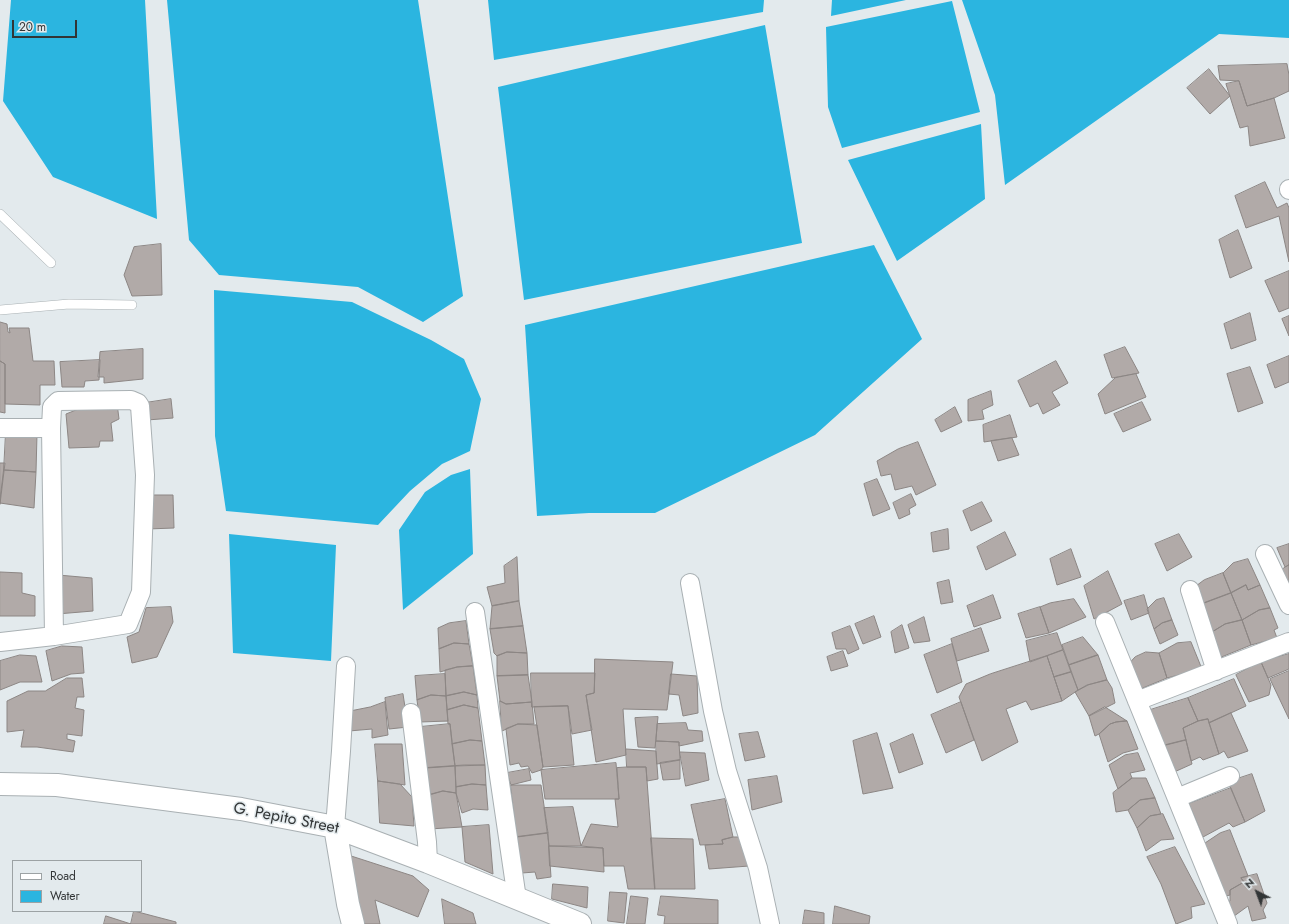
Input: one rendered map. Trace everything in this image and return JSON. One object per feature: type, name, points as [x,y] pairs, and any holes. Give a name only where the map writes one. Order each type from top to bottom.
[{"type":"street","points":[[0,642],[54,636],[128,624],[141,592],[145,475],[140,406],[135,401],[58,401],[52,407],[54,636]]},
{"type":"street","points":[[0,428],[51,428]]},
{"type":"street","points":[[1265,554],[1289,605]]},
{"type":"street","points":[[690,583],[713,710],[727,771],[758,868],[770,924]]},
{"type":"street","points":[[1190,590],[1216,671]]},
{"type":"street","points":[[475,612],[517,899]]},
{"type":"street","points":[[1105,622],[1228,924]]},
{"type":"street","points":[[1137,701],[1289,642]]},
{"type":"street","points":[[346,666],[335,827],[352,924]]},
{"type":"street","points":[[411,713],[427,842],[428,862]]},
{"type":"street","points":[[1177,798],[1230,776]]},
{"type":"street","name":"G. Pepito Street","points":[[0,784],[65,786],[241,809],[335,827],[428,862],[580,924]]},
{"type":"lane","points":[[0,214],[51,262]]},
{"type":"lane","points":[[0,310],[69,304],[132,305]]},
{"type":"water","points":[[11,0],[145,0],[157,219],[53,177],[3,101]]},
{"type":"water","points":[[167,0],[418,0],[463,296],[423,322],[358,287],[219,275],[189,240]]},
{"type":"water","points":[[488,0],[764,0],[763,12],[494,60]]},
{"type":"water","points":[[832,0],[906,0],[831,16]]},
{"type":"water","points":[[962,0],[1289,0],[1289,38],[1219,34],[1005,185],[995,95]]},
{"type":"water","points":[[952,1],[980,112],[842,148],[828,107],[826,27]]},
{"type":"water","points":[[765,25],[802,243],[524,300],[498,87]]},
{"type":"water","points":[[981,124],[985,199],[897,261],[848,160]]},
{"type":"water","points":[[874,245],[922,339],[815,435],[655,513],[589,513],[537,516],[525,325]]},
{"type":"water","points":[[214,290],[352,302],[431,340],[464,359],[481,399],[470,451],[442,464],[410,491],[378,525],[226,511],[215,436]]},
{"type":"water","points":[[470,469],[473,554],[403,610],[399,530],[425,492],[451,475]]},
{"type":"water","points":[[229,534],[336,545],[331,661],[233,653]]},
{"type":"building","points":[[1287,64],[1289,91],[1274,98],[1247,106],[1239,81],[1220,80],[1218,66]]},
{"type":"building","points":[[1209,69],[1230,96],[1210,114],[1187,88]]},
{"type":"building","points":[[1239,81],[1247,106],[1274,98],[1285,138],[1250,146],[1248,126],[1240,128],[1226,84]]},
{"type":"building","points":[[1265,182],[1277,208],[1287,203],[1289,208],[1289,262],[1279,216],[1246,228],[1235,196]]},
{"type":"building","points":[[1238,230],[1252,268],[1230,278],[1219,240]]},
{"type":"building","points":[[161,244],[162,295],[132,296],[124,275],[134,247]]},
{"type":"building","points":[[1289,271],[1289,308],[1279,312],[1265,281]]},
{"type":"building","points":[[1250,313],[1256,340],[1231,349],[1224,324]]},
{"type":"building","points":[[1289,316],[1289,336],[1282,319]]},
{"type":"building","points":[[0,322],[7,324],[8,332],[10,333],[9,328],[29,328],[33,361],[54,361],[55,385],[40,385],[40,405],[5,404],[5,364],[0,361]]},
{"type":"building","points":[[1125,347],[1139,373],[1112,378],[1104,355]]},
{"type":"building","points":[[143,349],[143,379],[104,383],[104,377],[98,377],[100,352]]},
{"type":"building","points":[[1289,356],[1289,382],[1275,388],[1267,365]]},
{"type":"building","points":[[100,360],[99,380],[85,381],[84,387],[62,387],[60,362]]},
{"type":"building","points":[[0,361],[5,364],[5,413],[0,412]]},
{"type":"building","points":[[1056,361],[1068,383],[1052,392],[1060,405],[1043,414],[1038,403],[1030,407],[1018,381]]},
{"type":"building","points":[[1250,367],[1263,403],[1238,412],[1227,374]]},
{"type":"building","points":[[1136,374],[1146,397],[1105,414],[1098,394],[1115,378]]},
{"type":"building","points":[[991,391],[993,405],[982,410],[984,419],[968,421],[968,400]]},
{"type":"building","points":[[171,399],[173,418],[147,420],[145,403]]},
{"type":"building","points":[[1142,402],[1151,420],[1123,432],[1114,414]]},
{"type":"building","points":[[117,403],[119,419],[111,423],[113,441],[100,441],[99,447],[69,448],[66,414],[91,404]]},
{"type":"building","points":[[955,407],[962,422],[941,432],[935,420]]},
{"type":"building","points":[[1010,415],[1017,437],[984,442],[983,425]]},
{"type":"building","points":[[6,432],[37,434],[36,472],[4,470]]},
{"type":"building","points":[[1012,438],[1019,455],[998,461],[991,441]]},
{"type":"building","points":[[918,442],[936,485],[916,495],[912,486],[895,490],[891,474],[881,476],[877,461],[898,449]]},
{"type":"building","points":[[0,463],[5,463],[0,504]]},
{"type":"building","points":[[4,470],[36,472],[34,508],[0,503]]},
{"type":"building","points":[[877,479],[890,509],[873,516],[864,484]]},
{"type":"building","points":[[911,494],[916,505],[909,509],[910,514],[899,519],[893,503]]},
{"type":"building","points":[[148,495],[173,495],[174,528],[148,529]]},
{"type":"building","points":[[982,502],[992,521],[971,531],[963,511]]},
{"type":"building","points":[[948,529],[949,549],[933,552],[931,533]]},
{"type":"building","points":[[1005,532],[1016,555],[986,570],[977,547]]},
{"type":"building","points":[[1179,534],[1192,557],[1167,571],[1155,544]]},
{"type":"building","points":[[1289,544],[1289,565],[1285,567],[1277,548]]},
{"type":"building","points":[[1071,549],[1081,577],[1057,585],[1050,559]]},
{"type":"building","points":[[517,557],[519,601],[492,606],[487,587],[505,583],[504,566]]},
{"type":"building","points":[[1248,559],[1260,585],[1248,590],[1246,585],[1231,593],[1223,573],[1233,563]]},
{"type":"building","points":[[1289,565],[1289,582],[1285,586],[1280,571]]},
{"type":"building","points":[[1108,571],[1122,604],[1094,619],[1084,586]]},
{"type":"building","points":[[0,572],[22,573],[22,593],[35,596],[35,616],[0,616]]},
{"type":"building","points":[[1223,573],[1231,593],[1199,605],[1192,589],[1204,580]]},
{"type":"building","points":[[58,575],[92,578],[93,611],[57,614]]},
{"type":"building","points":[[949,580],[953,602],[941,604],[937,583]]},
{"type":"building","points":[[1246,585],[1248,590],[1260,585],[1270,608],[1259,610],[1242,620],[1231,593]]},
{"type":"building","points":[[1231,593],[1242,620],[1225,624],[1207,635],[1199,605]]},
{"type":"building","points":[[993,595],[1001,618],[974,627],[967,606]]},
{"type":"building","points":[[1144,595],[1149,613],[1131,620],[1124,601]]},
{"type":"building","points":[[1164,598],[1172,620],[1162,623],[1154,629],[1147,609],[1156,600]]},
{"type":"building","points":[[1074,599],[1086,617],[1049,633],[1040,607],[1050,603]]},
{"type":"building","points":[[519,601],[523,626],[490,629],[492,606]]},
{"type":"building","points":[[171,607],[173,622],[157,657],[132,663],[127,637],[139,632],[146,608]]},
{"type":"building","points":[[1040,607],[1049,633],[1026,638],[1018,614]]},
{"type":"building","points":[[1270,608],[1278,628],[1274,630],[1277,638],[1251,645],[1242,620],[1259,610]]},
{"type":"building","points":[[874,616],[881,637],[863,644],[855,624]]},
{"type":"building","points":[[924,617],[930,641],[914,643],[908,625]]},
{"type":"building","points":[[1172,620],[1178,635],[1160,644],[1154,629],[1162,623]]},
{"type":"building","points":[[1242,620],[1251,645],[1219,658],[1207,635],[1225,624]]},
{"type":"building","points":[[466,621],[469,644],[454,643],[439,649],[438,628],[449,623]]},
{"type":"building","points":[[902,625],[909,648],[895,653],[891,632]]},
{"type":"building","points":[[523,626],[527,653],[507,652],[497,656],[494,653],[490,629]]},
{"type":"building","points":[[850,626],[859,649],[848,654],[846,649],[836,649],[832,633]]},
{"type":"building","points":[[981,628],[989,651],[957,661],[951,639]]},
{"type":"building","points":[[1057,633],[1063,650],[1030,662],[1026,641]]},
{"type":"building","points":[[1083,637],[1098,655],[1069,665],[1062,645]]},
{"type":"building","points":[[1191,642],[1202,669],[1167,678],[1159,653],[1177,643]]},
{"type":"building","points":[[454,643],[469,644],[473,666],[457,667],[440,672],[439,649]]},
{"type":"building","points":[[952,644],[962,682],[937,693],[924,655]]},
{"type":"building","points":[[62,646],[82,647],[84,673],[71,674],[52,681],[46,651]]},
{"type":"building","points":[[1063,650],[1071,672],[1054,677],[1047,656]]},
{"type":"building","points":[[843,651],[848,666],[831,671],[827,657]]},
{"type":"building","points":[[507,652],[527,653],[528,675],[497,676],[497,656]]},
{"type":"building","points":[[1146,652],[1159,653],[1167,678],[1133,692],[1125,668],[1135,657]]},
{"type":"building","points":[[1289,654],[1289,669],[1268,678],[1261,662]]},
{"type":"building","points":[[20,655],[36,656],[42,682],[20,682],[0,690],[0,661]]},
{"type":"building","points":[[1098,655],[1107,680],[1087,685],[1078,690],[1069,665]]},
{"type":"building","points":[[1047,656],[1062,701],[1031,710],[1026,701],[1006,709],[1018,742],[982,761],[959,697],[966,684],[990,674]]},
{"type":"building","points":[[595,659],[673,662],[667,710],[623,709],[626,755],[596,762],[586,695],[594,693]]},
{"type":"building","points":[[1261,662],[1271,685],[1269,695],[1249,702],[1236,675]]},
{"type":"building","points":[[473,666],[477,695],[464,692],[446,696],[445,670],[457,667]]},
{"type":"building","points":[[1289,671],[1289,719],[1270,679]]},
{"type":"building","points":[[1071,672],[1078,690],[1062,701],[1054,677]]},
{"type":"building","points":[[531,673],[595,673],[594,693],[586,695],[592,730],[572,734],[568,706],[532,707]]},
{"type":"building","points":[[445,674],[446,696],[431,695],[417,700],[415,676]]},
{"type":"building","points":[[671,674],[697,676],[698,713],[683,716],[679,695],[669,694]]},
{"type":"building","points":[[528,675],[532,702],[506,704],[500,701],[497,676]]},
{"type":"building","points":[[67,678],[82,678],[84,697],[77,697],[75,708],[84,710],[82,736],[67,734],[67,739],[75,741],[73,752],[37,747],[21,747],[24,730],[7,732],[7,701],[28,691],[45,691]]},
{"type":"building","points":[[1234,679],[1246,706],[1209,723],[1208,719],[1198,721],[1188,698]]},
{"type":"building","points":[[1107,680],[1112,688],[1115,703],[1089,716],[1075,692],[1088,685]]},
{"type":"building","points":[[464,692],[477,695],[478,708],[464,705],[447,710],[446,696]]},
{"type":"building","points":[[403,694],[408,727],[389,729],[385,698]]},
{"type":"building","points":[[431,695],[446,696],[448,721],[420,722],[417,700]]},
{"type":"building","points":[[1188,698],[1198,721],[1183,728],[1186,740],[1162,746],[1144,712]]},
{"type":"building","points":[[500,701],[506,704],[532,702],[534,724],[518,724],[502,731]]},
{"type":"building","points":[[385,702],[388,735],[372,738],[372,729],[349,731],[350,711]]},
{"type":"building","points":[[961,702],[974,740],[946,753],[931,715]]},
{"type":"building","points":[[464,705],[478,708],[482,741],[470,740],[452,744],[447,710]]},
{"type":"building","points":[[568,706],[574,765],[543,767],[534,707]]},
{"type":"building","points":[[1105,707],[1127,721],[1110,724],[1095,736],[1089,716]]},
{"type":"building","points":[[1231,713],[1248,751],[1228,758],[1224,751],[1219,754],[1209,723]]},
{"type":"building","points":[[658,717],[655,748],[638,747],[635,718]]},
{"type":"building","points":[[1208,719],[1219,754],[1203,760],[1200,757],[1191,761],[1183,728],[1198,721]]},
{"type":"building","points":[[1127,721],[1138,749],[1123,753],[1108,762],[1099,734],[1110,724]]},
{"type":"building","points":[[686,723],[688,730],[702,731],[703,741],[679,746],[679,742],[656,741],[657,724]]},
{"type":"building","points":[[450,724],[455,766],[426,768],[420,727]]},
{"type":"building","points":[[518,724],[537,725],[543,767],[541,770],[532,773],[528,766],[521,767],[519,763],[510,765],[506,729]]},
{"type":"building","points":[[758,732],[765,757],[745,761],[739,734]]},
{"type":"building","points":[[877,733],[893,788],[863,794],[853,741]]},
{"type":"building","points":[[913,734],[923,764],[899,773],[890,744]]},
{"type":"building","points":[[470,740],[482,741],[485,765],[455,766],[452,744]]},
{"type":"building","points":[[1186,740],[1192,764],[1172,773],[1162,746]]},
{"type":"building","points":[[656,741],[679,742],[680,760],[657,764]]},
{"type":"building","points":[[375,744],[402,744],[405,785],[378,781]]},
{"type":"building","points":[[626,749],[656,751],[658,779],[647,781],[646,767],[627,767]]},
{"type":"building","points":[[680,752],[705,753],[709,780],[686,786]]},
{"type":"building","points":[[1138,753],[1145,770],[1130,773],[1132,778],[1118,789],[1109,765],[1125,755]]},
{"type":"building","points":[[680,760],[680,779],[663,780],[660,763]]},
{"type":"building","points":[[616,763],[619,799],[545,799],[541,770]]},
{"type":"building","points":[[485,765],[486,785],[472,784],[456,787],[455,766]]},
{"type":"building","points":[[455,766],[456,793],[443,791],[429,795],[426,768]]},
{"type":"building","points":[[646,767],[655,889],[628,889],[624,866],[604,866],[603,848],[581,846],[591,824],[618,827],[615,799],[619,799],[617,768]]},
{"type":"building","points":[[529,769],[531,780],[511,785],[507,773]]},
{"type":"building","points":[[1252,774],[1265,811],[1245,822],[1228,782]]},
{"type":"building","points":[[777,776],[782,802],[752,810],[748,780]]},
{"type":"building","points":[[1132,778],[1146,778],[1155,798],[1140,800],[1128,810],[1116,812],[1113,793]]},
{"type":"building","points":[[378,781],[400,784],[412,797],[414,826],[380,823]]},
{"type":"building","points":[[472,784],[486,785],[488,810],[473,809],[462,813],[456,793],[456,787]]},
{"type":"building","points":[[511,785],[541,785],[548,833],[517,837]]},
{"type":"building","points":[[1231,788],[1245,822],[1233,827],[1229,823],[1203,837],[1189,804]]},
{"type":"building","points":[[443,791],[456,793],[462,827],[429,829],[429,795]]},
{"type":"building","points":[[1155,798],[1161,814],[1150,816],[1137,828],[1128,810],[1140,800]]},
{"type":"building","points":[[725,799],[733,837],[722,840],[723,844],[700,845],[691,805]]},
{"type":"building","points":[[573,807],[581,846],[549,846],[544,808]]},
{"type":"building","points":[[1163,814],[1174,839],[1161,840],[1146,851],[1137,828],[1150,816]]},
{"type":"building","points":[[489,825],[493,874],[465,862],[462,827]]},
{"type":"building","points":[[1230,830],[1248,876],[1241,878],[1244,882],[1230,890],[1230,895],[1218,898],[1199,847],[1220,833]]},
{"type":"building","points":[[548,833],[551,877],[537,879],[535,872],[522,873],[517,837]]},
{"type":"building","points":[[733,837],[742,837],[749,866],[709,869],[705,845],[723,844],[722,840]]},
{"type":"building","points":[[651,838],[693,839],[695,889],[655,889]]},
{"type":"building","points":[[549,846],[603,848],[604,872],[550,866]]},
{"type":"building","points":[[1175,847],[1205,904],[1191,907],[1192,918],[1176,924],[1161,884],[1147,857]]},
{"type":"building","points":[[345,854],[413,876],[429,890],[418,917],[375,900],[380,924],[357,924]]},
{"type":"building","points":[[1257,874],[1267,903],[1263,910],[1266,918],[1252,921],[1248,906],[1230,919],[1225,903],[1230,901],[1230,890],[1244,882],[1241,878]]},
{"type":"building","points":[[553,884],[588,887],[587,908],[552,899]]},
{"type":"building","points":[[610,892],[627,893],[624,923],[608,921]]},
{"type":"building","points":[[631,896],[648,898],[645,924],[627,924]]},
{"type":"building","points":[[661,896],[718,900],[718,924],[664,924],[665,916],[658,915]]},
{"type":"building","points":[[442,899],[473,913],[476,924],[445,924]]},
{"type":"building","points":[[835,906],[870,916],[869,924],[833,924]]},
{"type":"building","points":[[805,910],[824,913],[824,924],[803,924]]},
{"type":"building","points":[[134,912],[176,922],[176,924],[131,924]]},
{"type":"building","points":[[106,916],[131,924],[104,924]]}]
